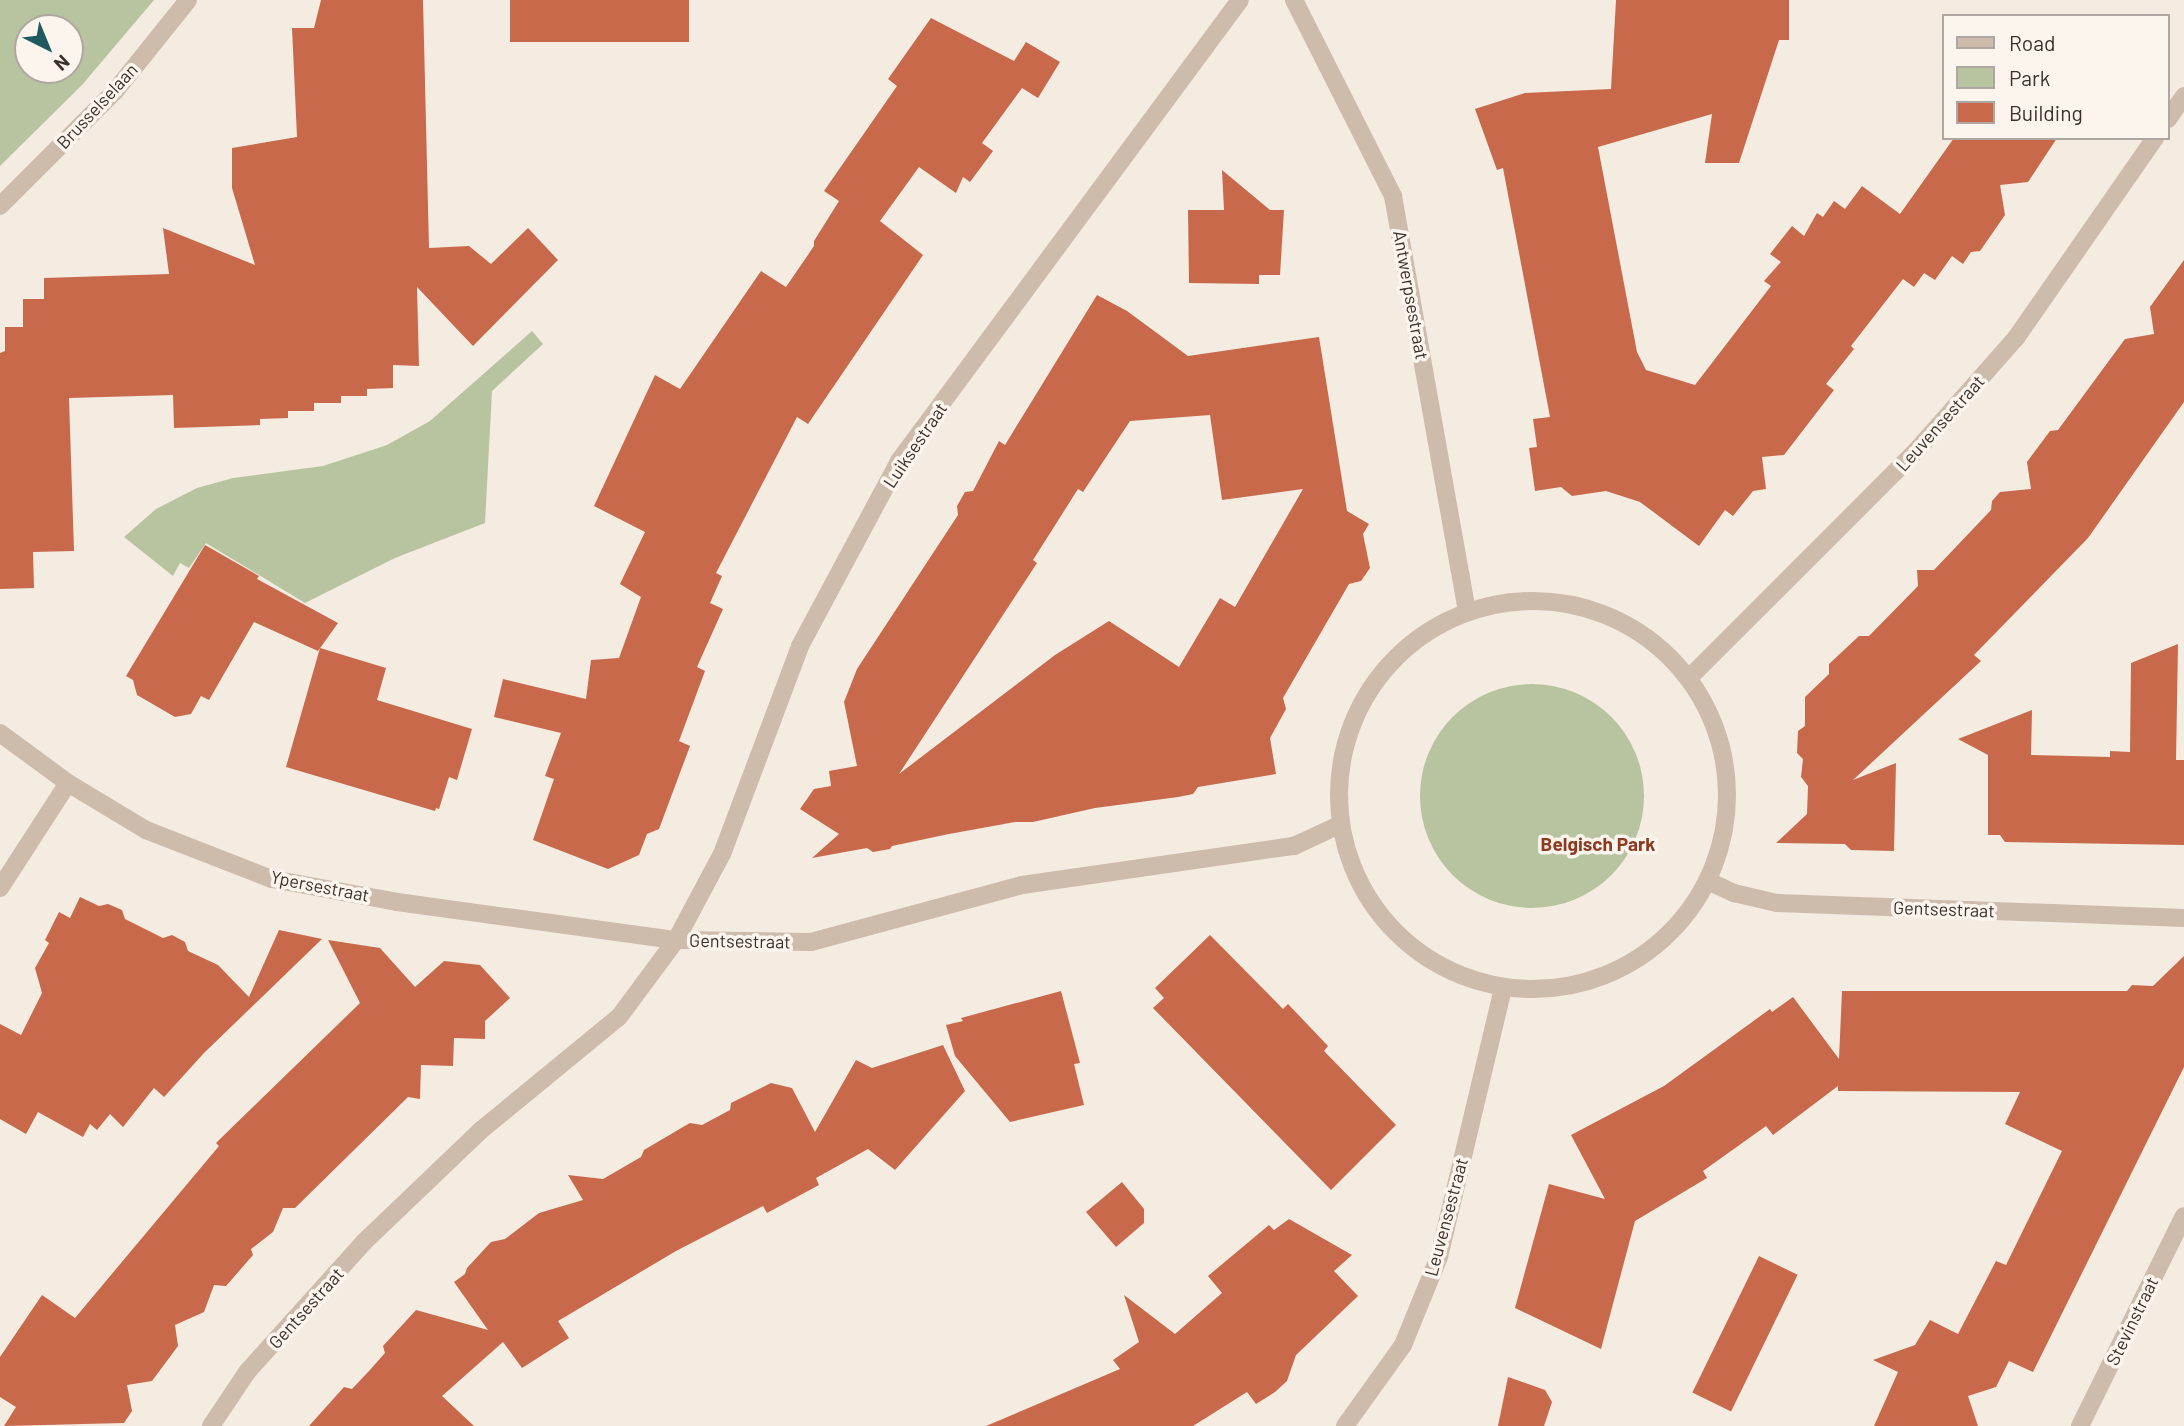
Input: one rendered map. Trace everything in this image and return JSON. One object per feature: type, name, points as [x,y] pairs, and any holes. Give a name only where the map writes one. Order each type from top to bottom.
[{"type":"street","name":"Brusselselaan","points":[[0,206],[116,90],[188,0]]},
{"type":"street","name":"Luiksestraat","points":[[676,940],[722,854],[800,646],[900,461],[1240,0]]},
{"type":"street","name":"Antwerpsestraat","points":[[1294,0],[1322,49],[1393,195],[1466,610]]},
{"type":"street","points":[[2170,116],[2184,96]]},
{"type":"street","name":"Leuvensestraat","points":[[1690,677],[1916,451],[2016,338],[2154,140]]},
{"type":"street","points":[[1525,600],[1587,607],[1642,632],[1690,677],[1719,733],[1727,817],[1708,881],[1664,940],[1619,971],[1564,988],[1503,988],[1441,968],[1398,937],[1356,878],[1339,825],[1339,766],[1356,711],[1407,645],[1466,610],[1525,600]]},
{"type":"street","name":"Ypersestraat","points":[[0,733],[68,783],[146,830],[272,878],[397,902],[676,940]]},
{"type":"street","points":[[0,888],[68,783]]},
{"type":"street","name":"Gentsestraat","points":[[211,1426],[247,1372],[364,1242],[480,1130],[618,1017],[676,940],[811,942],[1022,885],[1294,846],[1339,825]]},
{"type":"street","name":"Gentsestraat","points":[[1708,881],[1734,893],[1777,903],[2184,918]]},
{"type":"street","name":"Leuvensestraat","points":[[1345,1426],[1403,1345],[1440,1257],[1503,988]]},
{"type":"street","name":"Stevinstraat","points":[[2080,1426],[2184,1216]]},
{"type":"green space","points":[[0,0],[154,0],[84,83],[84,14],[14,14],[14,84],[82,85],[0,166]]},
{"type":"green space","points":[[532,331],[543,344],[492,391],[485,523],[395,558],[305,603],[206,543],[189,568],[180,563],[173,576],[124,537],[156,509],[197,488],[233,478],[323,466],[387,445],[430,421]]},
{"type":"green space","points":[[1521,684],[1543,684],[1585,697],[1603,709],[1619,725],[1636,753],[1644,796],[1636,839],[1619,867],[1603,883],[1575,900],[1543,908],[1521,908],[1479,895],[1461,883],[1445,867],[1428,839],[1420,807],[1420,785],[1433,743],[1445,725],[1461,709],[1489,692]]},
{"type":"building","points":[[321,0],[423,0],[429,248],[469,246],[491,264],[528,228],[558,260],[473,346],[417,287],[419,366],[393,365],[393,388],[367,389],[367,396],[341,396],[341,403],[314,403],[314,411],[288,411],[288,418],[260,419],[260,425],[174,428],[173,395],[69,398],[74,551],[33,552],[34,588],[0,589],[0,353],[5,351],[5,327],[23,327],[23,299],[44,299],[44,278],[169,274],[163,228],[255,265],[232,188],[232,148],[297,137],[292,28],[314,28]]},
{"type":"building","points":[[510,0],[689,0],[689,42],[510,42]]},
{"type":"building","points":[[1616,0],[1789,0],[1789,40],[1779,40],[1739,163],[1705,163],[1712,114],[1598,147],[1637,352],[1646,370],[1695,385],[1771,286],[1764,281],[1781,262],[1770,254],[1792,226],[1804,236],[1817,213],[1823,217],[1834,201],[1845,209],[1862,186],[1900,214],[1953,140],[2056,140],[2028,182],[2000,185],[2005,215],[1980,251],[1971,252],[1963,264],[1952,256],[1935,280],[1924,273],[1914,287],[1903,279],[1851,346],[1854,349],[1826,384],[1834,390],[1784,455],[1762,457],[1766,489],[1753,491],[1733,516],[1725,510],[1699,546],[1640,502],[1606,491],[1572,496],[1561,487],[1535,491],[1529,448],[1537,447],[1533,419],[1550,417],[1503,168],[1497,170],[1475,109],[1525,93],[1611,89]]},
{"type":"building","points":[[931,18],[1014,61],[1026,42],[1060,62],[1038,98],[1022,88],[982,143],[993,151],[970,182],[963,177],[956,193],[919,167],[880,221],[923,255],[808,424],[797,417],[716,573],[722,576],[710,603],[723,609],[697,667],[705,671],[679,741],[690,746],[659,829],[647,834],[639,855],[608,869],[533,840],[554,779],[545,776],[561,733],[494,717],[503,679],[586,699],[591,660],[619,658],[641,597],[620,584],[645,532],[594,506],[655,375],[680,389],[761,271],[786,287],[814,246],[814,241],[839,201],[824,191],[897,86],[888,79]]},
{"type":"building","points":[[1222,170],[1270,210],[1284,210],[1280,275],[1259,275],[1259,284],[1189,283],[1188,210],[1224,210]]},
{"type":"building","points":[[2184,260],[2184,402],[2088,538],[1974,655],[1981,661],[1853,780],[1896,763],[1894,851],[1851,850],[1845,844],[1776,843],[1807,814],[1808,786],[1801,777],[1803,759],[1797,753],[1798,731],[1805,726],[1805,697],[1829,674],[1829,664],[1859,636],[1869,636],[1918,586],[1917,570],[1934,570],[1991,510],[1992,501],[2000,492],[2031,489],[2027,462],[2050,431],[2058,430],[2125,339],[2154,334],[2150,307]]},
{"type":"building","points":[[1097,295],[1127,311],[1188,356],[1319,337],[1347,511],[1369,524],[1363,534],[1370,568],[1361,581],[1349,584],[1283,698],[1286,709],[1270,738],[1276,774],[1198,787],[1193,794],[1178,797],[1095,808],[1033,822],[1015,822],[873,852],[867,848],[812,858],[839,834],[800,809],[814,789],[831,786],[829,771],[857,766],[844,702],[857,669],[958,515],[957,506],[965,492],[973,491],[999,441],[1005,445]],"holes":[[[1210,415],[1222,500],[1303,489],[1235,607],[1220,598],[1179,667],[1109,621],[1055,655],[899,774],[1037,563],[1033,560],[1078,489],[1083,492],[1130,421]]]},
{"type":"building","points":[[205,545],[259,576],[257,579],[338,623],[318,651],[254,622],[209,700],[201,696],[191,714],[175,717],[137,695],[133,680],[126,676]]},
{"type":"building","points":[[2178,644],[2176,760],[2184,760],[2184,845],[2005,842],[2000,835],[1988,835],[1988,755],[1958,739],[2032,710],[2031,755],[2110,757],[2110,751],[2130,752],[2131,663]]},
{"type":"building","points":[[320,648],[386,668],[377,700],[472,729],[457,780],[449,777],[439,809],[436,808],[435,811],[286,767]]},
{"type":"building","points":[[80,897],[99,906],[108,904],[122,910],[125,919],[163,938],[172,935],[185,942],[188,951],[218,965],[249,997],[279,930],[322,939],[204,1053],[164,1097],[154,1088],[123,1127],[110,1114],[97,1130],[90,1124],[83,1137],[38,1112],[26,1134],[0,1119],[0,1024],[21,1035],[42,993],[35,968],[49,943],[45,940],[59,912],[70,918]]},
{"type":"building","points":[[1210,935],[1283,1009],[1288,1004],[1328,1046],[1324,1051],[1396,1125],[1331,1190],[1153,1008],[1164,998],[1155,988]]},
{"type":"building","points":[[328,940],[380,948],[415,987],[444,961],[480,965],[510,998],[485,1021],[485,1039],[454,1038],[453,1066],[421,1065],[420,1099],[408,1097],[295,1208],[283,1208],[273,1232],[251,1249],[253,1255],[226,1286],[214,1285],[204,1312],[175,1325],[178,1346],[152,1381],[127,1385],[132,1411],[124,1423],[4,1426],[16,1407],[0,1397],[0,1357],[42,1295],[75,1318],[219,1146],[216,1143],[360,1003]]},
{"type":"building","points":[[2184,956],[2184,1067],[2033,1372],[2009,1361],[1996,1387],[1968,1396],[1978,1426],[1874,1426],[1898,1372],[1873,1360],[1915,1345],[1930,1320],[1958,1334],[1996,1261],[2006,1265],[2062,1151],[2005,1124],[2020,1092],[1838,1091],[1838,1086],[1773,1135],[1766,1126],[1703,1171],[1707,1178],[1635,1221],[1601,1349],[1515,1308],[1549,1184],[1605,1199],[1571,1135],[1664,1086],[1770,1009],[1772,1012],[1793,997],[1839,1059],[1842,991],[2127,991],[2132,985],[2153,986]]},
{"type":"building","points":[[1061,991],[1080,1063],[1074,1064],[1084,1105],[1010,1122],[955,1056],[946,1025],[963,1021],[961,1018]]},
{"type":"building","points":[[943,1045],[965,1091],[895,1170],[868,1149],[816,1178],[819,1185],[767,1213],[763,1206],[676,1251],[558,1321],[569,1338],[522,1368],[503,1342],[442,1396],[474,1426],[309,1426],[344,1387],[352,1389],[369,1371],[385,1353],[383,1346],[416,1310],[488,1330],[454,1282],[465,1274],[467,1268],[491,1242],[505,1239],[539,1213],[583,1200],[568,1175],[603,1179],[641,1157],[644,1150],[690,1123],[702,1125],[730,1110],[731,1103],[771,1083],[792,1088],[815,1132],[856,1060],[872,1068]]},
{"type":"building","points":[[1122,1182],[1144,1209],[1144,1223],[1116,1247],[1086,1212]]},
{"type":"building","points":[[1289,1219],[1352,1255],[1334,1271],[1358,1296],[1296,1355],[1287,1381],[1275,1392],[1256,1404],[1247,1392],[1193,1426],[986,1426],[1120,1369],[1113,1360],[1139,1342],[1124,1295],[1175,1334],[1222,1293],[1208,1276],[1269,1225],[1274,1230]]},
{"type":"building","points":[[1759,1256],[1798,1275],[1731,1411],[1692,1393]]},
{"type":"building","points":[[1508,1377],[1545,1390],[1552,1402],[1544,1426],[1498,1426]]},
{"type":"district","name":"Belgisch Park","points":[[1598,844]]}]
